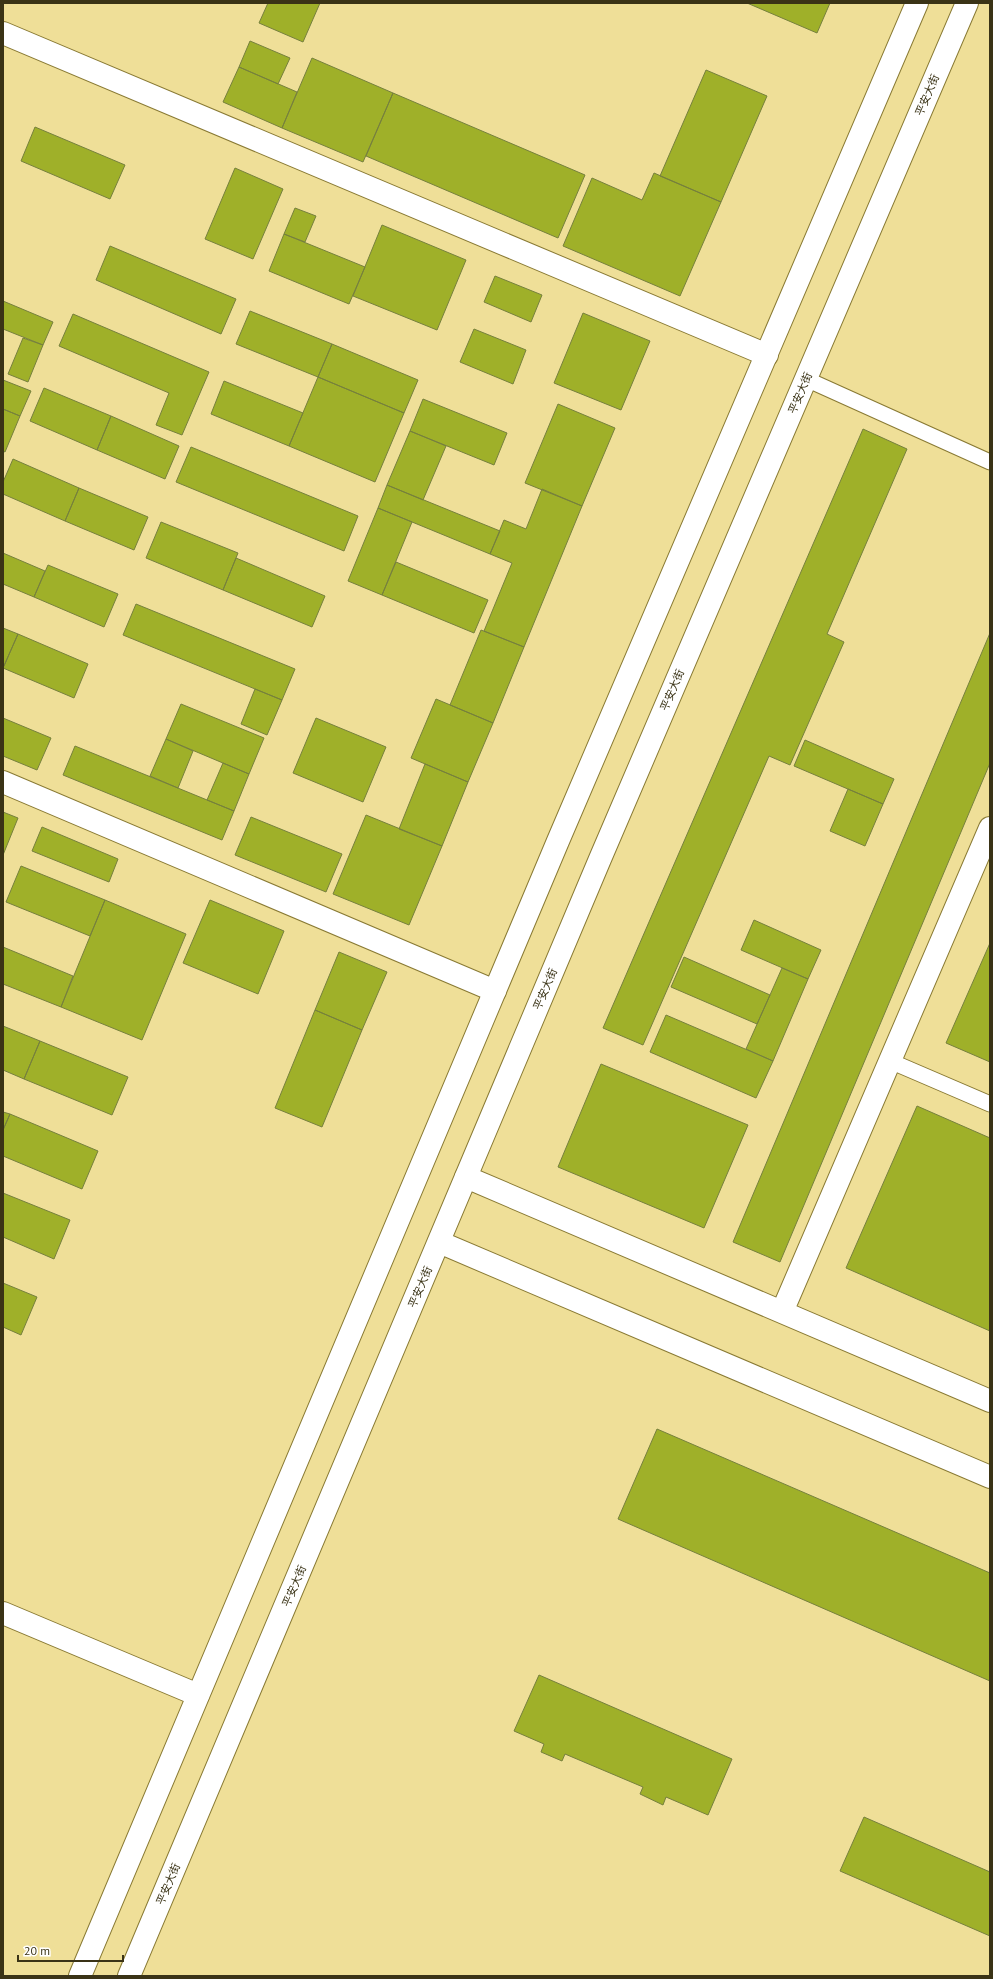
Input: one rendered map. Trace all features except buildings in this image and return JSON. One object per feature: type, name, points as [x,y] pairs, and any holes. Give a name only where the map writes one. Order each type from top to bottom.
[{"type":"main road","points":[[80,1976],[495,991],[917,3]]},
{"type":"main road","name":"平安大街","points":[[129,1976],[466,1177],[967,3]]},
{"type":"main road","points":[[3,33],[767,355]]},
{"type":"main road","points":[[3,782],[495,991]]},
{"type":"main road","points":[[782,1312],[990,828]]},
{"type":"main road","points":[[466,1177],[990,1401]]},
{"type":"main road","points":[[439,1242],[990,1477]]},
{"type":"main road","points":[[3,1613],[198,1695]]},
{"type":"lane","points":[[806,379],[990,462]]},
{"type":"lane","points":[[890,1061],[990,1104]]}]
